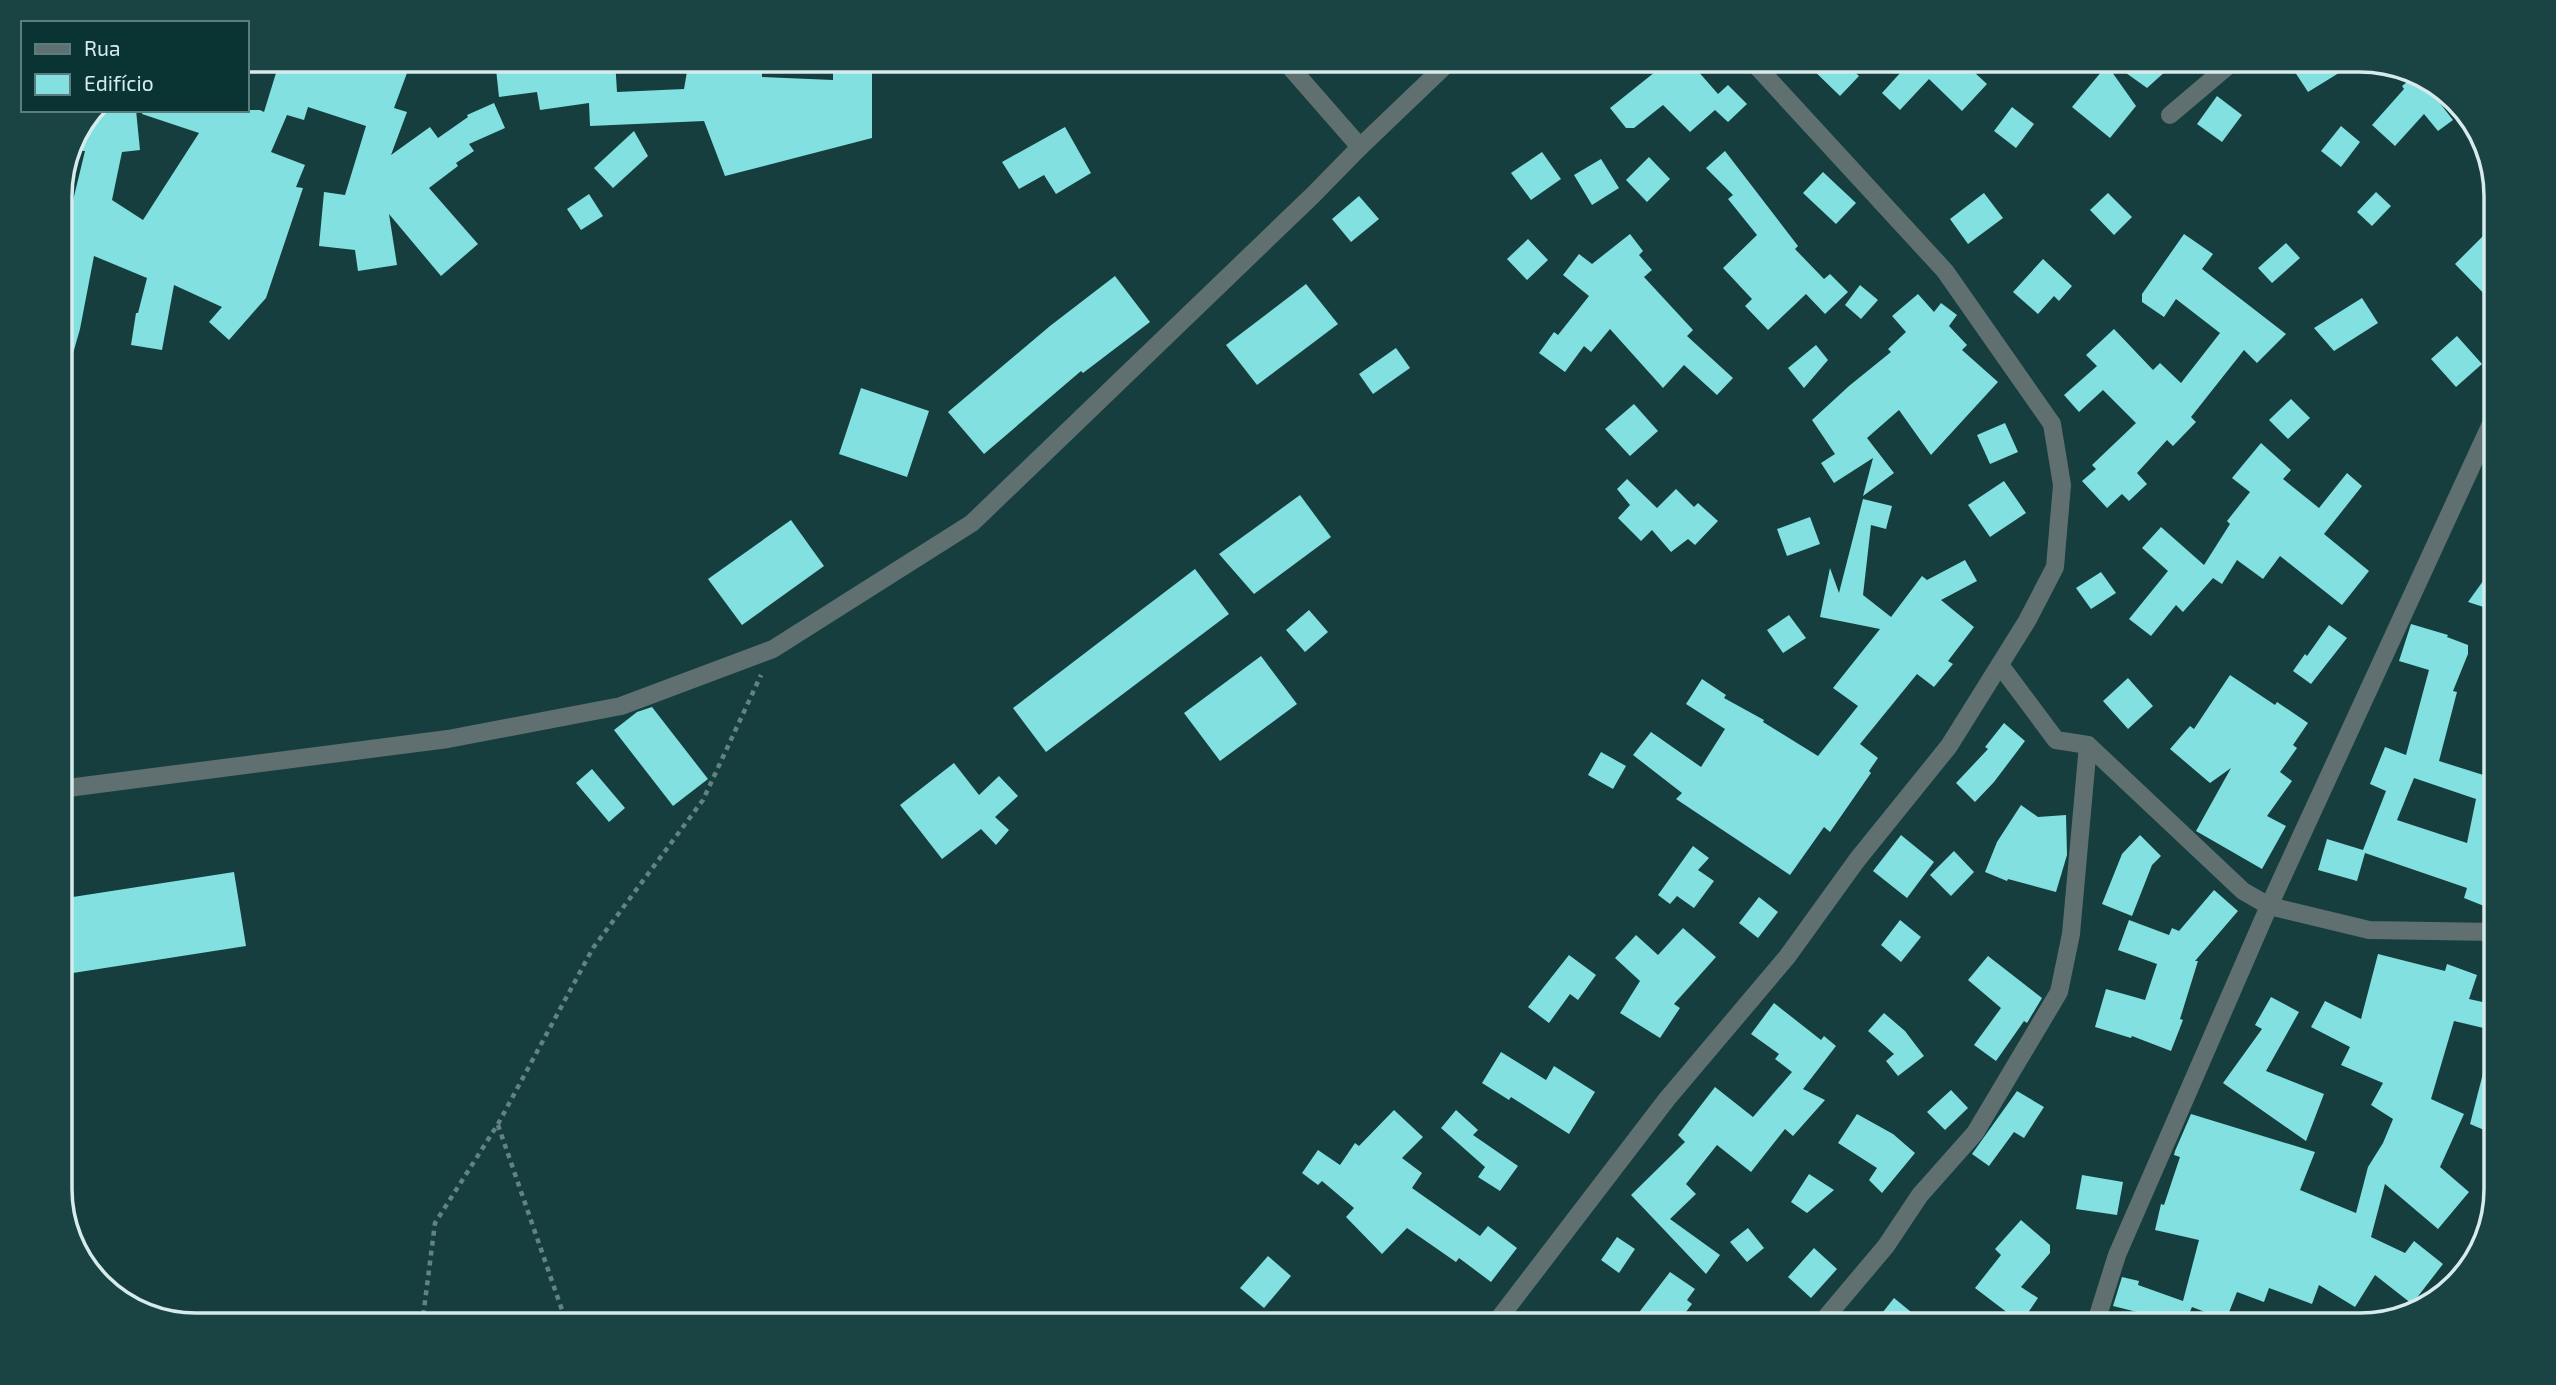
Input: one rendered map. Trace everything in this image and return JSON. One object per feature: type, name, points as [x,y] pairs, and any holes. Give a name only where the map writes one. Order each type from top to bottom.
[{"type":"street","points":[[1294,72],[1360,147]]},
{"type":"street","points":[[72,787],[448,739],[621,706],[773,649],[972,523],[1438,72]]},
{"type":"street","points":[[1503,1313],[1667,1099],[1787,957],[1857,860],[1949,746],[2027,621],[2054,567],[2062,485],[2052,424],[1945,271],[1762,72]]},
{"type":"street","points":[[2170,115],[2221,72]]},
{"type":"street","points":[[2099,1313],[2117,1255],[2269,906],[2484,439]]},
{"type":"street","points":[[2000,665],[2056,740],[2088,745],[2243,891],[2269,906],[2369,930],[2484,932]]},
{"type":"street","points":[[1830,1313],[1886,1246],[1920,1195],[1975,1133],[2059,992],[2071,934],[2088,745]]},
{"type":"path","points":[[424,1313],[435,1223],[498,1124],[593,948],[703,800],[773,649]]},
{"type":"path","points":[[498,1124],[565,1313]]},
{"type":"building","points":[[276,72],[407,73],[394,108],[407,112],[391,155],[430,127],[438,138],[468,117],[467,115],[494,103],[505,128],[469,144],[474,151],[456,163],[458,166],[429,188],[478,244],[441,276],[389,214],[397,265],[358,271],[355,250],[319,246],[324,192],[345,195],[366,126],[308,107],[304,120],[287,115],[271,152],[305,165],[296,187],[303,188],[266,298],[229,340],[209,322],[222,307],[174,285],[162,350],[131,345],[136,313],[147,278],[94,256],[72,357],[72,205],[85,151],[80,151],[97,120],[105,112],[136,112],[140,150],[122,152],[112,200],[143,220],[199,133],[142,112],[264,112]]},
{"type":"building","points":[[496,72],[616,72],[617,92],[684,89],[687,72],[762,72],[762,77],[833,80],[833,72],[872,72],[872,138],[725,176],[704,121],[590,126],[589,103],[540,110],[537,92],[499,97]]},
{"type":"building","points":[[1655,72],[1699,72],[1718,94],[1728,85],[1747,104],[1728,122],[1715,110],[1690,132],[1663,105],[1634,128],[1626,128],[1610,108]]},
{"type":"building","points":[[1815,72],[1855,72],[1859,76],[1840,96]]},
{"type":"building","points":[[1901,72],[1974,72],[1987,84],[1962,111],[1929,79],[1900,110],[1882,93]]},
{"type":"building","points":[[2101,72],[2112,72],[2136,106],[2110,138],[2072,107]]},
{"type":"building","points":[[2125,72],[2165,72],[2147,88]]},
{"type":"building","points":[[2295,72],[2340,72],[2308,92]]},
{"type":"building","points":[[2408,81],[2429,93],[2453,120],[2438,131],[2424,114],[2395,146],[2372,125],[2404,89],[2402,86]]},
{"type":"building","points":[[2217,96],[2242,115],[2222,142],[2197,124]]},
{"type":"building","points":[[2012,107],[2034,124],[2016,148],[1994,131]]},
{"type":"building","points":[[2341,126],[2360,142],[2341,167],[2321,151]]},
{"type":"building","points":[[1065,127],[1091,173],[1056,194],[1044,175],[1019,189],[1002,162]]},
{"type":"building","points":[[634,131],[648,156],[613,188],[594,168]]},
{"type":"building","points":[[1725,151],[1798,246],[1795,249],[1824,279],[1830,274],[1848,292],[1825,314],[1806,294],[1768,330],[1745,306],[1752,299],[1723,268],[1757,235],[1728,199],[1733,195],[1706,168]]},
{"type":"building","points":[[1542,152],[1561,179],[1531,200],[1511,173]]},
{"type":"building","points":[[1649,157],[1670,179],[1647,202],[1626,180]]},
{"type":"building","points":[[1601,159],[1619,188],[1592,205],[1574,175]]},
{"type":"building","points":[[1823,172],[1856,203],[1836,224],[1803,193]]},
{"type":"building","points":[[2376,192],[2391,206],[2372,226],[2357,212]]},
{"type":"building","points":[[1984,193],[2003,218],[1968,244],[1950,219]]},
{"type":"building","points":[[2108,193],[2132,217],[2114,235],[2090,210]]},
{"type":"building","points":[[589,194],[603,216],[581,230],[567,209]]},
{"type":"building","points":[[1359,196],[1379,219],[1351,242],[1332,219]]},
{"type":"building","points":[[1630,234],[1643,251],[1639,255],[1652,270],[1644,277],[1693,330],[1687,336],[1733,378],[1717,395],[1684,365],[1663,388],[1610,329],[1591,352],[1584,346],[1565,372],[1539,353],[1554,332],[1558,335],[1589,296],[1563,275],[1579,254],[1592,264]]},
{"type":"building","points":[[2184,234],[2213,254],[2202,269],[2286,334],[2257,363],[2244,350],[2191,417],[2196,422],[2173,446],[2167,440],[2137,473],[2147,484],[2129,501],[2122,494],[2107,508],[2082,481],[2096,469],[2092,465],[2136,423],[2103,390],[2079,412],[2064,395],[2097,366],[2086,355],[2114,329],[2153,370],[2160,363],[2181,383],[2220,333],[2176,299],[2164,317],[2142,302],[2142,294]]},
{"type":"building","points":[[2484,235],[2484,294],[2455,264]]},
{"type":"building","points":[[1528,239],[1548,260],[1527,280],[1507,259]]},
{"type":"building","points":[[2286,243],[2300,258],[2272,283],[2258,268]]},
{"type":"building","points":[[2043,259],[2072,286],[2059,301],[2054,296],[2038,314],[2013,292]]},
{"type":"building","points":[[1115,276],[1150,322],[1083,373],[1081,371],[984,454],[948,412],[1050,326]]},
{"type":"building","points":[[1306,284],[1338,324],[1257,385],[1226,345]]},
{"type":"building","points":[[1860,285],[1878,300],[1861,319],[1845,305]]},
{"type":"building","points":[[1918,294],[1934,312],[1941,303],[1957,315],[1949,326],[1967,345],[1962,350],[1998,382],[1931,455],[1899,410],[1867,438],[1894,473],[1863,496],[1873,458],[1834,483],[1821,463],[1835,454],[1812,420],[1891,352],[1888,349],[1906,332],[1892,316]]},
{"type":"building","points":[[2362,298],[2378,323],[2334,351],[2314,328]]},
{"type":"building","points":[[2457,336],[2482,364],[2456,387],[2431,359]]},
{"type":"building","points":[[1816,345],[1828,360],[1804,388],[1788,368]]},
{"type":"building","points":[[1396,348],[1410,368],[1373,394],[1359,374]]},
{"type":"building","points":[[861,388],[929,411],[907,477],[839,454]]},
{"type":"building","points":[[2291,399],[2310,418],[2288,439],[2269,420]]},
{"type":"building","points":[[1634,404],[1658,431],[1630,456],[1605,429]]},
{"type":"building","points":[[2005,423],[2018,452],[1990,464],[1977,435]]},
{"type":"building","points":[[2261,443],[2291,470],[2283,479],[2319,508],[2347,473],[2362,486],[2324,534],[2369,571],[2342,605],[2280,556],[2263,579],[2237,560],[2222,584],[2213,578],[2183,612],[2176,605],[2151,636],[2129,619],[2168,571],[2142,548],[2161,527],[2204,565],[2230,524],[2227,521],[2250,492],[2232,478]]},
{"type":"building","points":[[1627,479],[1657,508],[1676,489],[1694,507],[1698,503],[1718,521],[1695,545],[1688,539],[1671,552],[1652,530],[1641,541],[1618,518],[1630,505],[1617,489]]},
{"type":"building","points":[[2004,481],[2026,513],[1990,537],[1968,505]]},
{"type":"building","points":[[1300,495],[1331,537],[1254,594],[1219,554]]},
{"type":"building","points":[[1863,499],[1892,506],[1886,529],[1871,525],[1863,595],[1891,617],[1922,576],[1927,580],[1965,560],[1977,581],[1941,600],[1974,627],[1948,661],[1953,664],[1934,687],[1917,674],[1860,744],[1878,758],[1869,771],[1871,773],[1830,832],[1824,827],[1790,875],[1676,799],[1682,793],[1633,755],[1651,732],[1701,767],[1725,729],[1686,704],[1702,679],[1726,695],[1724,698],[1764,720],[1763,722],[1818,756],[1858,706],[1833,688],[1880,629],[1820,617],[1830,568],[1839,593]]},
{"type":"building","points":[[1810,517],[1820,544],[1787,556],[1777,529]]},
{"type":"building","points":[[791,520],[824,566],[742,625],[708,579]]},
{"type":"building","points":[[1195,569],[1229,614],[1046,752],[1013,708]]},
{"type":"building","points":[[2101,572],[2116,593],[2091,609],[2076,588]]},
{"type":"building","points":[[2484,580],[2484,607],[2468,602]]},
{"type":"building","points":[[1309,610],[1328,632],[1305,652],[1286,630]]},
{"type":"building","points":[[1789,615],[1806,638],[1783,653],[1767,630]]},
{"type":"building","points":[[2411,624],[2448,635],[2447,637],[2468,645],[2468,654],[2453,691],[2457,692],[2439,761],[2484,775],[2484,906],[2464,898],[2467,888],[2365,853],[2357,881],[2318,870],[2327,839],[2363,850],[2386,791],[2370,784],[2385,747],[2406,755],[2429,670],[2399,661]],"holes":[[[2414,778],[2476,799],[2467,843],[2397,820]]]},
{"type":"building","points":[[2329,625],[2347,638],[2311,684],[2293,671]]},
{"type":"building","points":[[1261,656],[1297,704],[1220,761],[1184,713]]},
{"type":"building","points":[[2230,675],[2308,723],[2293,745],[2297,748],[2280,772],[2292,781],[2267,816],[2286,826],[2262,869],[2196,831],[2231,768],[2210,783],[2170,749],[2190,726],[2194,729]]},
{"type":"building","points":[[2128,678],[2153,706],[2128,729],[2103,701]]},
{"type":"building","points":[[652,707],[708,779],[673,806],[614,730],[637,712]]},
{"type":"building","points":[[2004,723],[2025,741],[1975,802],[1956,783],[1988,749],[1985,747]]},
{"type":"building","points":[[1601,752],[1626,766],[1613,789],[1588,775]]},
{"type":"building","points":[[954,763],[979,795],[999,776],[1018,796],[995,817],[1009,830],[996,845],[981,829],[942,859],[900,805]]},
{"type":"building","points":[[592,769],[625,808],[609,822],[576,783]]},
{"type":"building","points":[[2021,805],[2038,817],[2066,815],[2067,855],[2056,892],[2008,879],[2007,881],[1985,872],[1997,842]]},
{"type":"building","points":[[1901,835],[1934,862],[1907,898],[1873,871]]},
{"type":"building","points":[[2140,835],[2161,856],[2152,865],[2132,916],[2102,904],[2122,854]]},
{"type":"building","points":[[1693,846],[1709,858],[1698,870],[1714,881],[1694,908],[1677,896],[1670,904],[1658,895]]},
{"type":"building","points":[[1954,851],[1974,872],[1951,896],[1930,875]]},
{"type":"building","points":[[234,872],[246,946],[72,973],[72,897]]},
{"type":"building","points":[[2214,890],[2238,911],[2195,961],[2198,961],[2180,1019],[2183,1020],[2171,1051],[2132,1036],[2131,1038],[2095,1027],[2106,989],[2145,1000],[2157,964],[2118,950],[2129,920],[2169,935],[2172,928],[2179,931]]},
{"type":"building","points":[[1759,897],[1778,912],[1758,938],[1739,923]]},
{"type":"building","points":[[1900,920],[1921,937],[1901,962],[1881,945]]},
{"type":"building","points":[[1683,928],[1716,957],[1674,1004],[1680,1008],[1660,1038],[1620,1013],[1640,981],[1615,958],[1636,935],[1658,955]]},
{"type":"building","points":[[2378,954],[2445,971],[2447,964],[2477,975],[2469,999],[2484,1002],[2484,1028],[2454,1021],[2431,1099],[2464,1114],[2440,1167],[2469,1192],[2438,1229],[2385,1184],[2371,1237],[2405,1253],[2414,1241],[2443,1264],[2415,1300],[2410,1302],[2375,1275],[2355,1307],[2319,1285],[2312,1304],[2269,1288],[2264,1302],[2237,1292],[2229,1313],[2208,1313],[2192,1307],[2189,1313],[2141,1313],[2113,1306],[2122,1277],[2139,1281],[2138,1285],[2183,1301],[2199,1240],[2155,1230],[2161,1204],[2164,1205],[2180,1157],[2174,1155],[2175,1151],[2191,1114],[2315,1152],[2300,1190],[2356,1213],[2368,1167],[2383,1143],[2393,1119],[2371,1105],[2383,1083],[2341,1065],[2350,1047],[2311,1027],[2325,1001],[2361,1019]]},
{"type":"building","points":[[1569,955],[1596,975],[1578,1000],[1570,994],[1549,1023],[1528,1007]]},
{"type":"building","points":[[1988,956],[2042,998],[2027,1023],[2024,1021],[1996,1061],[1974,1045],[2001,1008],[1968,980]]},
{"type":"building","points":[[2271,997],[2299,1012],[2266,1071],[2324,1094],[2306,1141],[2223,1083],[2262,1029],[2255,1025]]},
{"type":"building","points":[[1774,1003],[1821,1040],[1824,1036],[1836,1046],[1803,1089],[1825,1100],[1793,1136],[1785,1129],[1751,1172],[1717,1145],[1686,1184],[1696,1194],[1670,1219],[1720,1255],[1706,1274],[1631,1195],[1685,1142],[1678,1135],[1715,1087],[1753,1117],[1792,1072],[1775,1059],[1779,1054],[1751,1034]]},
{"type":"building","points":[[1884,1013],[1905,1031],[1924,1056],[1898,1076],[1886,1061],[1894,1054],[1868,1031]]},
{"type":"building","points":[[1501,1052],[1546,1080],[1554,1066],[1595,1092],[1569,1134],[1511,1097],[1509,1100],[1482,1083]]},
{"type":"building","points":[[2484,1069],[2484,1130],[2470,1124]]},
{"type":"building","points":[[1951,1090],[1968,1108],[1945,1130],[1927,1112]]},
{"type":"building","points":[[2017,1091],[2044,1107],[2024,1138],[2014,1132],[1989,1166],[1972,1154]]},
{"type":"building","points":[[1394,1110],[1423,1137],[1402,1158],[1422,1173],[1412,1188],[1480,1236],[1488,1226],[1517,1248],[1491,1282],[1459,1258],[1456,1262],[1407,1228],[1382,1254],[1346,1217],[1354,1208],[1322,1181],[1318,1185],[1302,1173],[1318,1150],[1340,1165],[1355,1143],[1359,1146]]},
{"type":"building","points":[[1456,1110],[1478,1130],[1473,1135],[1518,1166],[1500,1191],[1478,1177],[1485,1167],[1441,1128]]},
{"type":"building","points":[[1857,1114],[1893,1134],[1915,1153],[1882,1193],[1869,1180],[1877,1168],[1838,1143]]},
{"type":"building","points":[[1809,1174],[1834,1190],[1807,1213],[1791,1202]]},
{"type":"building","points":[[2082,1175],[2123,1182],[2117,1215],[2076,1209]]},
{"type":"building","points":[[2021,1220],[2050,1245],[2050,1253],[2021,1287],[2038,1298],[2028,1313],[2008,1313],[1975,1288],[2001,1255],[1995,1249]]},
{"type":"building","points":[[1748,1228],[1764,1248],[1747,1262],[1730,1242]]},
{"type":"building","points":[[1617,1237],[1635,1249],[1619,1273],[1601,1260]]},
{"type":"building","points":[[1814,1248],[1837,1269],[1811,1298],[1788,1277]]},
{"type":"building","points":[[1268,1256],[1291,1276],[1264,1308],[1240,1288]]},
{"type":"building","points":[[1670,1272],[1695,1289],[1687,1300],[1692,1304],[1685,1313],[1639,1313]]},
{"type":"building","points":[[1894,1298],[1912,1313],[1882,1313]]}]
